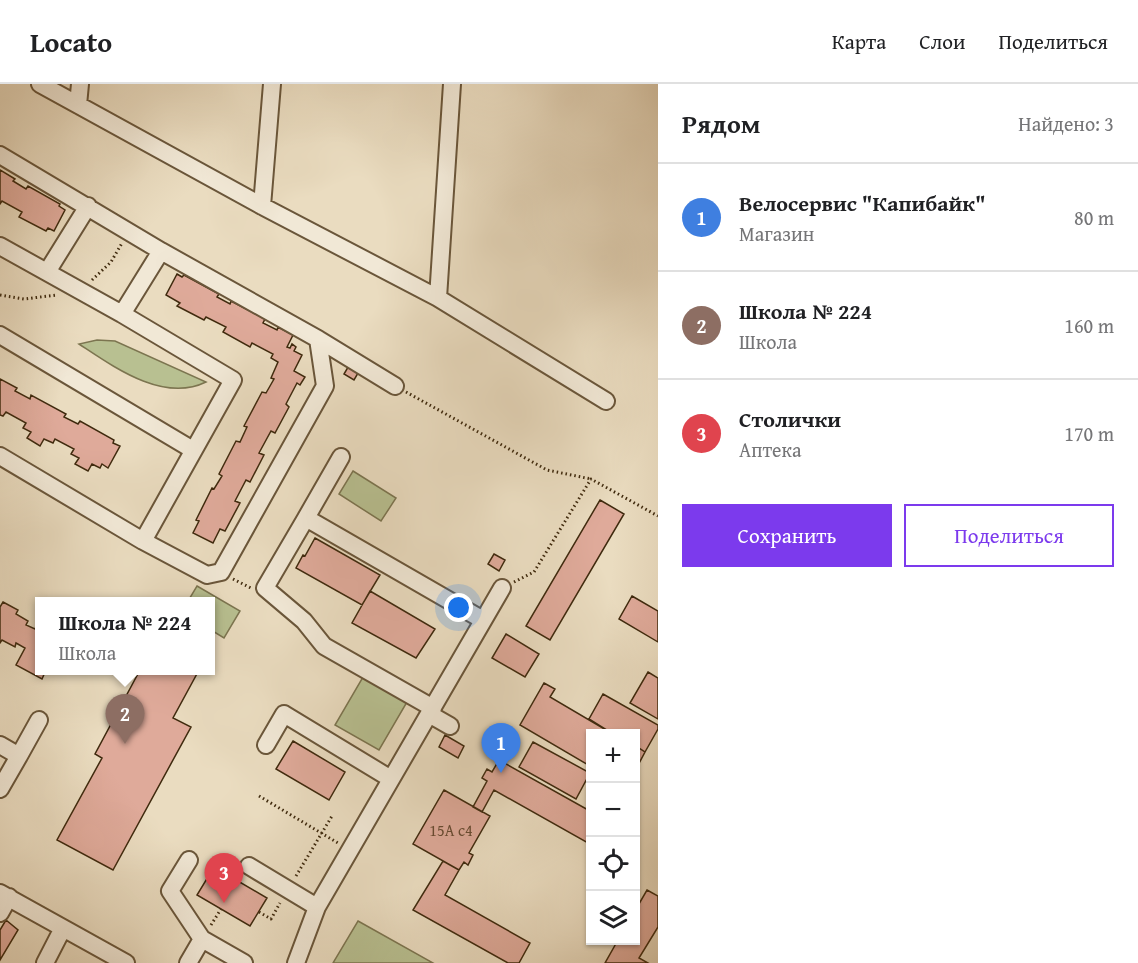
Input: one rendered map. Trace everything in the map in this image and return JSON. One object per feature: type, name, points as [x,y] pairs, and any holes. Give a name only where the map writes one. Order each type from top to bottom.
[{"type":"street","points":[[40,84],[262,206],[438,298],[606,401]]},
{"type":"street","points":[[78,105],[80,84]]},
{"type":"street","points":[[262,206],[272,84]]},
{"type":"street","points":[[438,298],[452,84]]},
{"type":"street","points":[[0,155],[395,386]]},
{"type":"street","points":[[46,272],[88,206]]},
{"type":"street","points":[[0,246],[122,314],[233,380],[143,541]]},
{"type":"street","points":[[122,314],[161,251]]},
{"type":"street","points":[[0,335],[193,450]]},
{"type":"street","points":[[0,456],[143,541],[207,575],[221,572],[325,386],[318,339]]},
{"type":"street","points":[[341,457],[265,588],[304,621],[324,646],[431,711],[450,726]]},
{"type":"street","points":[[306,518],[483,620]]},
{"type":"street","points":[[296,963],[317,907],[502,588]]},
{"type":"street","points":[[266,745],[284,714],[391,779]]},
{"type":"street","points":[[0,789],[39,720]]},
{"type":"street","points":[[0,745],[19,756]]},
{"type":"street","points":[[189,860],[170,891],[202,939],[244,963]]},
{"type":"street","points":[[249,866],[317,907]]},
{"type":"street","points":[[0,913],[4,895],[126,963]]},
{"type":"street","points":[[45,963],[63,928]]},
{"type":"street","points":[[188,963],[202,939]]},
{"type":"path","points":[[395,386],[547,470],[591,478],[658,516]]},
{"type":"path","points":[[502,588],[534,572],[591,478]]},
{"type":"path","points":[[221,572],[261,593],[265,588]]},
{"type":"path","points":[[260,796],[350,850]]},
{"type":"path","points":[[259,912],[271,919],[332,816]]},
{"type":"green space","points":[[97,340],[115,341],[206,382],[190,387],[173,388],[140,379],[123,372],[79,344]]},
{"type":"green space","points":[[353,471],[396,498],[381,521],[339,494]]},
{"type":"green space","points":[[197,586],[240,611],[224,638],[215,632],[215,597],[190,597]]},
{"type":"green space","points":[[363,677],[407,702],[379,750],[335,725]]},
{"type":"green space","points":[[358,921],[433,963],[333,963]]},
{"type":"building","points":[[0,170],[26,189],[28,186],[60,204],[59,206],[65,210],[54,231],[48,228],[46,231],[19,217],[22,212],[2,201],[0,204]]},
{"type":"building","points":[[177,274],[182,277],[184,275],[219,294],[217,297],[230,304],[231,301],[265,319],[263,323],[277,330],[278,327],[293,335],[287,347],[290,348],[292,344],[296,347],[294,351],[302,355],[294,371],[305,377],[300,385],[297,383],[286,404],[289,407],[275,433],[271,431],[259,453],[264,455],[250,482],[246,480],[235,501],[240,503],[225,531],[220,529],[213,543],[193,533],[199,521],[196,520],[212,488],[214,489],[222,476],[219,474],[236,441],[240,442],[247,427],[244,426],[262,392],[266,393],[274,379],[271,378],[278,362],[271,358],[273,354],[252,343],[250,347],[223,332],[226,327],[206,317],[204,320],[177,306],[180,303],[166,295]]},
{"type":"building","points":[[351,362],[361,368],[354,380],[344,374]]},
{"type":"building","points":[[0,379],[17,388],[15,391],[30,399],[31,395],[66,414],[64,417],[78,424],[80,421],[114,440],[113,443],[120,446],[108,468],[102,464],[100,468],[92,464],[88,471],[75,464],[79,458],[71,454],[74,449],[55,439],[53,443],[44,439],[40,446],[27,438],[31,432],[23,428],[26,423],[6,412],[3,416],[0,415]]},
{"type":"building","points":[[600,500],[624,514],[550,640],[526,626]]},
{"type":"building","points":[[315,538],[380,575],[362,605],[296,568]]},
{"type":"building","points":[[494,554],[505,560],[499,571],[488,564]]},
{"type":"building","points":[[370,591],[435,629],[416,658],[352,623]]},
{"type":"building","points":[[632,596],[658,611],[658,642],[619,619]]},
{"type":"building","points":[[3,602],[18,610],[16,614],[28,621],[26,625],[35,629],[35,675],[44,675],[42,679],[16,665],[25,648],[16,643],[15,647],[2,640],[0,643],[0,607]]},
{"type":"building","points":[[506,634],[539,654],[525,677],[492,658]]},
{"type":"building","points":[[648,672],[658,678],[658,719],[630,703]]},
{"type":"building","points":[[137,675],[196,675],[173,718],[191,727],[113,870],[57,840],[102,758],[95,754]]},
{"type":"building","points":[[544,683],[555,689],[550,697],[604,729],[586,729],[586,764],[520,725]]},
{"type":"building","points":[[603,694],[658,725],[658,729],[645,752],[640,749],[640,729],[605,729],[589,719]]},
{"type":"building","points":[[445,735],[464,746],[458,758],[439,747]]},
{"type":"building","points":[[293,741],[345,772],[329,800],[276,769]]},
{"type":"building","points":[[533,742],[586,771],[586,780],[576,799],[519,767]]},
{"type":"building","points":[[640,749],[645,752],[640,761]]},
{"type":"building","points":[[499,760],[586,809],[586,842],[494,790],[482,812],[473,807],[487,781],[482,778],[487,769],[492,772]]},
{"type":"building","points":[[444,790],[490,816],[469,853],[473,855],[468,865],[464,862],[459,870],[413,844]]},
{"type":"building","points":[[443,861],[459,870],[445,895],[530,943],[519,963],[508,963],[413,910]]},
{"type":"building","points":[[214,867],[267,898],[250,926],[197,895]]},
{"type":"building","points":[[647,890],[658,896],[658,927],[639,958],[648,963],[605,963],[615,945],[640,945],[640,902]]},
{"type":"building","points":[[6,920],[18,930],[0,960],[0,930]]},
{"type":"place","name":"Школа № 224","points":[[125,744]]},
{"type":"place","name":"Велосервис \"Капибайк\"","points":[[501,773]]},
{"type":"place","name":"Столички","points":[[224,903]]}]
